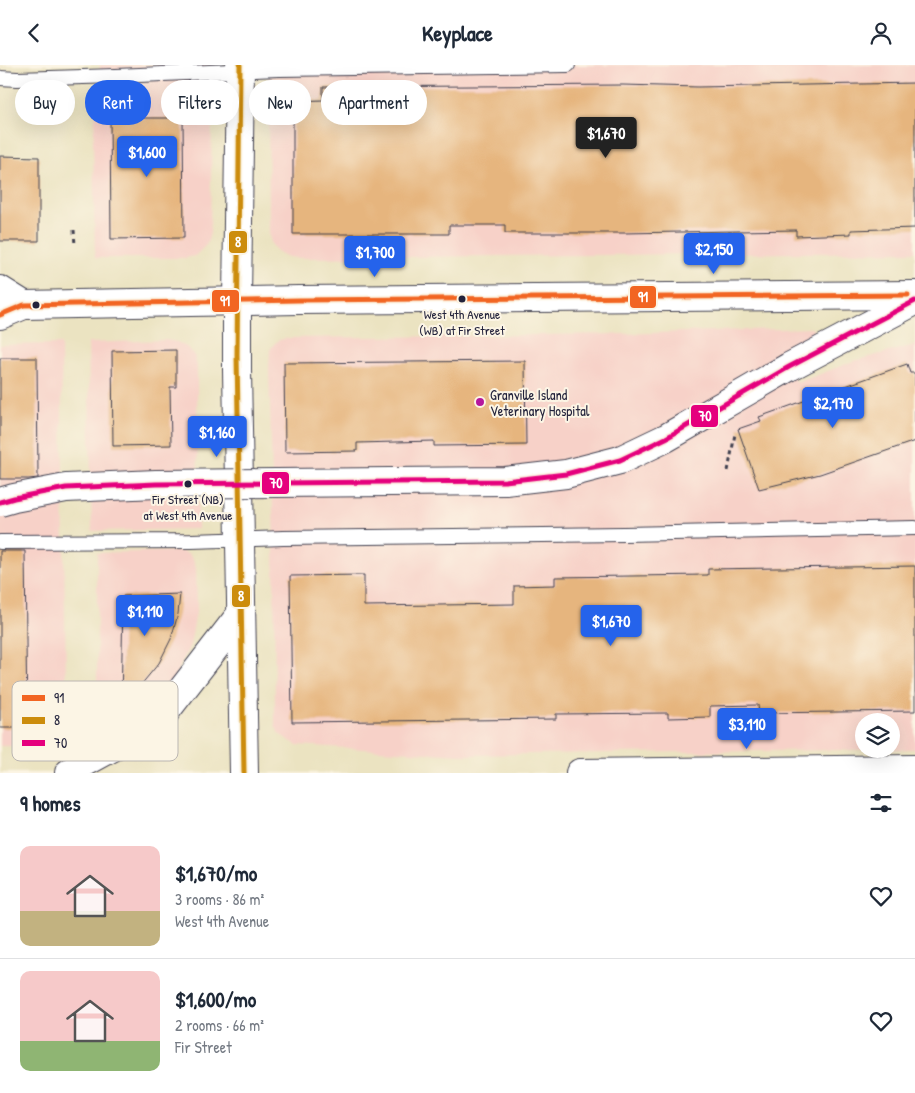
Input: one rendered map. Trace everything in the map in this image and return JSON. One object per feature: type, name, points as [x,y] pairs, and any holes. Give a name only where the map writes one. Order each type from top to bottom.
[{"type":"main road","points":[[240,68],[237,363],[244,773]]},
{"type":"main road","points":[[0,290],[12,310],[309,299],[915,295]]},
{"type":"main road","points":[[0,502],[66,488],[156,484],[505,481],[566,474],[620,460],[666,438],[789,367],[915,301]]},
{"type":"main road","points":[[178,695],[241,614]]},
{"type":"main road","points":[[69,773],[87,761]]},
{"type":"main road","points":[[580,773],[915,769]]},
{"type":"lane","points":[[0,78],[116,76],[240,68],[568,65]]},
{"type":"lane","points":[[0,541],[191,541],[915,528]]},
{"type":"path","points":[[74,230],[75,246]]},
{"type":"path","points":[[728,471],[735,429]]},
{"type":"shaded area","points":[[100,65],[213,65],[213,80],[161,80],[161,125],[212,125],[210,233],[207,244],[195,256],[185,258],[95,258],[93,142],[95,125],[151,125],[151,80],[99,80]]},
{"type":"shaded area","points":[[268,65],[915,65],[915,252],[288,257],[276,250],[269,236],[268,125],[311,125],[311,80],[268,80]]},
{"type":"shaded area","points":[[811,328],[814,330],[813,334],[781,351],[797,383],[854,361],[915,345],[915,749],[900,749],[900,713],[855,713],[855,750],[462,755],[297,745],[279,734],[275,725],[274,546],[269,370],[270,350],[279,340],[288,338],[621,334]]},
{"type":"shaded area","points":[[166,340],[177,342],[188,348],[194,355],[197,366],[198,529],[92,531],[88,343]]},
{"type":"shaded area","points":[[61,344],[66,681],[12,681],[12,746],[0,746],[0,345]]},
{"type":"shaded area","points":[[180,551],[189,554],[193,560],[196,568],[197,607],[190,645],[173,681],[97,681],[97,553]]},
{"type":"building","points":[[915,83],[915,228],[851,230],[851,234],[796,236],[796,230],[505,233],[505,225],[449,225],[449,234],[293,234],[293,125],[311,125],[311,100],[321,100],[321,125],[427,125],[427,86],[623,85],[698,87]]},
{"type":"building","points":[[151,118],[161,118],[161,125],[183,125],[184,238],[111,239],[110,125],[151,125]]},
{"type":"building","points":[[0,156],[39,157],[39,241],[0,241]]},
{"type":"building","points":[[176,350],[176,387],[170,387],[171,445],[113,446],[112,351]]},
{"type":"building","points":[[0,358],[37,358],[38,478],[0,479]]},
{"type":"building","points":[[525,361],[526,445],[434,446],[434,441],[357,443],[357,451],[285,452],[284,363]]},
{"type":"building","points":[[907,364],[910,373],[915,373],[915,441],[820,474],[759,489],[738,429],[761,421],[759,417]]},
{"type":"building","points":[[0,551],[25,551],[26,681],[12,681],[12,728],[0,728]]},
{"type":"building","points":[[915,566],[915,711],[759,713],[758,705],[710,706],[710,717],[668,718],[668,713],[556,714],[556,719],[292,722],[290,576],[364,575],[364,606],[514,604],[514,586],[555,585],[555,577],[708,575],[708,569]]},
{"type":"building","points":[[180,594],[178,614],[171,639],[159,663],[144,681],[121,681],[123,596]]},
{"type":"transit line","name":"8","points":[[240,65],[237,355],[244,773]]},
{"type":"transit line","name":"91","points":[[0,315],[24,305],[299,300],[908,295]]},
{"type":"transit line","name":"70","points":[[0,502],[66,488],[156,484],[505,481],[566,474],[620,460],[666,438],[789,367],[915,301]]},
{"type":"place","name":"West 4th Avenue (WB) at Fir Street","points":[[462,299]]},
{"type":"place","name":"Granville Island Veterinary Hospital","points":[[480,402]]},
{"type":"place","name":"Fir Street (NB) at West 4th Avenue","points":[[188,484]]}]
